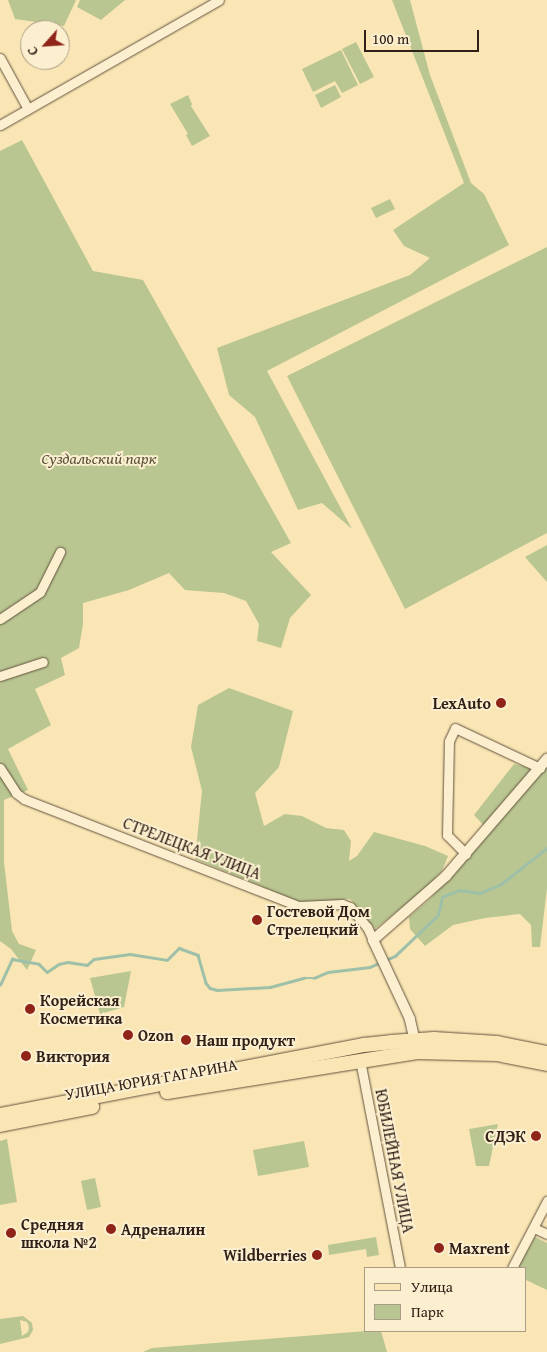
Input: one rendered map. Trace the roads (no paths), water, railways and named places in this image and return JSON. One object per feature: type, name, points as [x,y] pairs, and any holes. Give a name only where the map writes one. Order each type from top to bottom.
[{"type":"main road","name":"УЛИЦА ЮРИЯ ГАГАРИНА","points":[[0,1115],[364,1045],[416,1046],[497,1043],[547,1053]]},
{"type":"main road","name":"УЛИЦА ЮРИЯ ГАГАРИНА","points":[[0,1126],[124,1100],[360,1060],[416,1046],[497,1054],[547,1064]]},
{"type":"street","points":[[0,125],[219,0]]},
{"type":"street","points":[[0,58],[28,109]]},
{"type":"street","points":[[0,619],[40,592],[60,552]]},
{"type":"street","points":[[0,676],[43,662]]},
{"type":"street","points":[[466,854],[447,836],[449,741],[455,728],[540,768]]},
{"type":"street","points":[[373,940],[427,894],[466,854],[547,759]]},
{"type":"street","name":"СТРЕЛЕЦКАЯ УЛИЦА","points":[[0,768],[16,793],[24,799],[299,906],[342,904],[350,907],[367,928],[373,940],[410,1019],[416,1046]]},
{"type":"street","name":"ЮБИЛЕЙНАЯ УЛИЦА","points":[[360,1060],[400,1267]]},
{"type":"street","points":[[513,1267],[547,1202]]},
{"type":"street","points":[[534,1228],[547,1234]]},
{"type":"waterway","points":[[386,960],[395,956],[438,915],[442,897],[459,890],[480,893],[501,884],[547,848]]},
{"type":"waterway","points":[[0,985],[12,959],[39,964],[47,972],[59,964],[68,962],[87,965],[94,959],[130,954],[167,960],[179,948],[198,955],[206,983],[210,988],[217,990],[270,987],[304,978],[314,978],[328,972],[370,967],[381,962]]},
{"type":"place","name":"LexAuto","points":[[501,703]]},
{"type":"place","name":"Гостевой Дом Стрелецкий","points":[[257,920]]},
{"type":"place","name":"Корейская Косметика","points":[[30,1009]]},
{"type":"place","name":"Ozon","points":[[128,1035]]},
{"type":"place","name":"Наш продукт","points":[[186,1040]]},
{"type":"place","name":"Виктория","points":[[26,1056]]},
{"type":"place","name":"СДЭК","points":[[536,1136]]},
{"type":"place","name":"Адреналин","points":[[111,1229]]},
{"type":"place","name":"Средняя школа №2","points":[[11,1233]]},
{"type":"place","name":"Maxrent","points":[[439,1248]]},
{"type":"place","name":"Wildberries","points":[[317,1255]]},
{"type":"park label","name":"Суздальский парк","points":[[99,458]]}]
